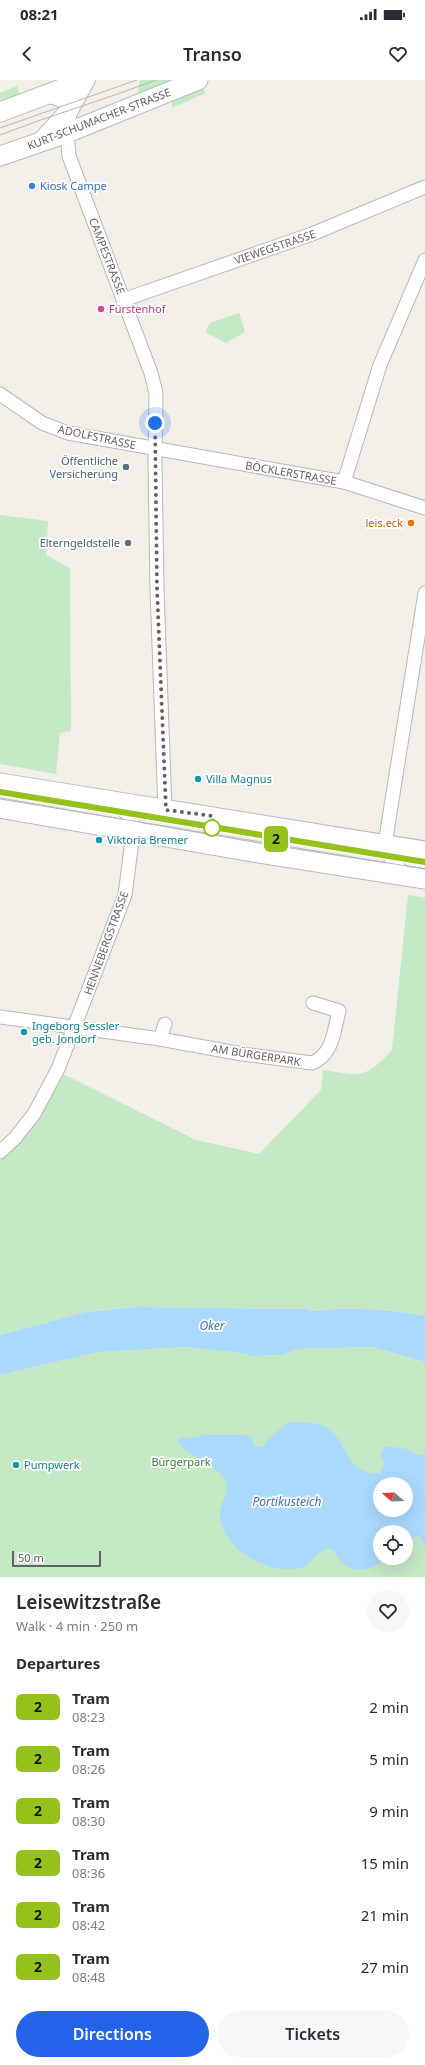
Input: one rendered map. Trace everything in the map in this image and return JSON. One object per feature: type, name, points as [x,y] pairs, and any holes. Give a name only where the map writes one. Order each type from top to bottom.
[{"type":"main road","name":"KURT-SCHUMACHER-STRASSE","points":[[0,156],[67,133],[198,80]]},
{"type":"main road","points":[[0,112],[79,81]]},
{"type":"main road","points":[[42,141],[62,120],[71,106],[79,81]]},
{"type":"main road","points":[[71,106],[107,117]]},
{"type":"main road","points":[[0,783],[111,802],[425,851]]},
{"type":"main road","points":[[0,808],[134,832],[417,878]]},
{"type":"street","points":[[44,95],[58,99],[71,106]]},
{"type":"street","name":"CAMPESTRASSE","points":[[71,106],[67,133],[70,160],[153,380],[156,393],[155,449],[157,588],[166,810]]},
{"type":"street","name":"VIEWEGSTRASSE","points":[[123,300],[312,234],[424,189]]},
{"type":"street","points":[[344,482],[380,365],[425,260]]},
{"type":"street","name":"ADOLFSTRASSE","points":[[0,394],[29,416],[55,429],[155,449]]},
{"type":"street","name":"BÖCKLERSTRASSE","points":[[155,449],[344,482],[425,508]]},
{"type":"street","points":[[417,878],[394,864],[389,856],[385,844],[425,593]]},
{"type":"street","points":[[111,802],[128,814],[134,825],[134,832]]},
{"type":"street","name":"HENNEBERGSTRASSE","points":[[0,1152],[15,1138],[43,1099],[58,1069],[125,895],[134,832]]},
{"type":"street","name":"AM BÜRGERPARK","points":[[74,1028],[160,1039],[242,1054],[312,1063],[321,1059],[329,1048],[339,1011],[313,1003]]},
{"type":"street","points":[[0,1017],[74,1028]]},
{"type":"street","points":[[160,1039],[165,1024]]},
{"type":"green space","points":[[140,80],[170,80],[137,98]]},
{"type":"green space","points":[[17,86],[20,94],[0,100],[0,93]]},
{"type":"green space","points":[[202,88],[206,93],[172,108],[171,100]]},
{"type":"green space","points":[[239,313],[245,332],[226,343],[205,332],[210,323]]},
{"type":"green space","points":[[0,515],[48,521],[46,555],[70,568],[71,731],[60,733],[56,774],[0,764]]},
{"type":"green space","points":[[408,895],[425,898],[425,1316],[392,1311],[358,1309],[331,1309],[316,1311],[305,1309],[134,1307],[86,1312],[0,1335],[0,1161],[20,1141],[36,1120],[50,1099],[63,1074],[196,1140],[259,1154],[321,1090],[323,1070],[355,1074],[369,1071],[392,1050]]},
{"type":"green space","name":"Bürgerpark","points":[[187,1347],[240,1353],[253,1356],[283,1355],[296,1349],[373,1347],[425,1362],[425,1577],[0,1577],[0,1375],[96,1352]]},
{"type":"water","name":"Oker","points":[[134,1307],[305,1309],[316,1311],[331,1309],[358,1309],[392,1311],[425,1316],[425,1362],[373,1347],[296,1349],[283,1355],[253,1356],[240,1353],[187,1347],[97,1352],[0,1375],[0,1335],[86,1312]]},
{"type":"water","name":"Portikusteich","points":[[288,1422],[307,1422],[321,1425],[333,1433],[354,1464],[360,1469],[369,1473],[380,1473],[384,1464],[380,1454],[385,1446],[407,1449],[418,1455],[425,1455],[425,1546],[420,1536],[413,1539],[413,1525],[373,1525],[373,1565],[376,1565],[362,1570],[350,1568],[345,1565],[330,1548],[322,1551],[303,1567],[290,1569],[264,1565],[251,1559],[240,1551],[231,1541],[224,1530],[220,1518],[221,1508],[227,1488],[225,1479],[221,1474],[181,1446],[178,1441],[180,1437],[189,1438],[205,1435],[245,1435],[251,1437],[254,1445],[258,1448],[264,1446],[269,1439]]},
{"type":"tram line","points":[[0,128],[137,80]]},
{"type":"tram line","points":[[0,135],[156,80]]},
{"type":"tram line","points":[[0,792],[188,824]]},
{"type":"tram line","name":"2","points":[[0,792],[425,862]]},
{"type":"tram line","points":[[0,799],[425,869]]},
{"type":"tram line","points":[[227,831],[425,862]]},
{"type":"place","name":"Kiosk Campe","points":[[32,186]]},
{"type":"place","name":"Fürstenhof","points":[[101,309]]},
{"type":"place","name":"Öffentliche Versicherung","points":[[126,467]]},
{"type":"place","name":"leis.eck","points":[[411,523]]},
{"type":"place","name":"Elterngeldstelle","points":[[128,543]]},
{"type":"place","name":"Villa Magnus","points":[[198,779]]},
{"type":"place","name":"Viktoria Bremer","points":[[99,840]]},
{"type":"place","name":"Ingeborg Sessler geb. Jondorf","points":[[24,1032]]},
{"type":"place","name":"Pumpwerk","points":[[16,1465]]},
{"type":"route","points":[[155,423],[154,462],[157,588],[166,810],[213,816],[212,828]]}]
